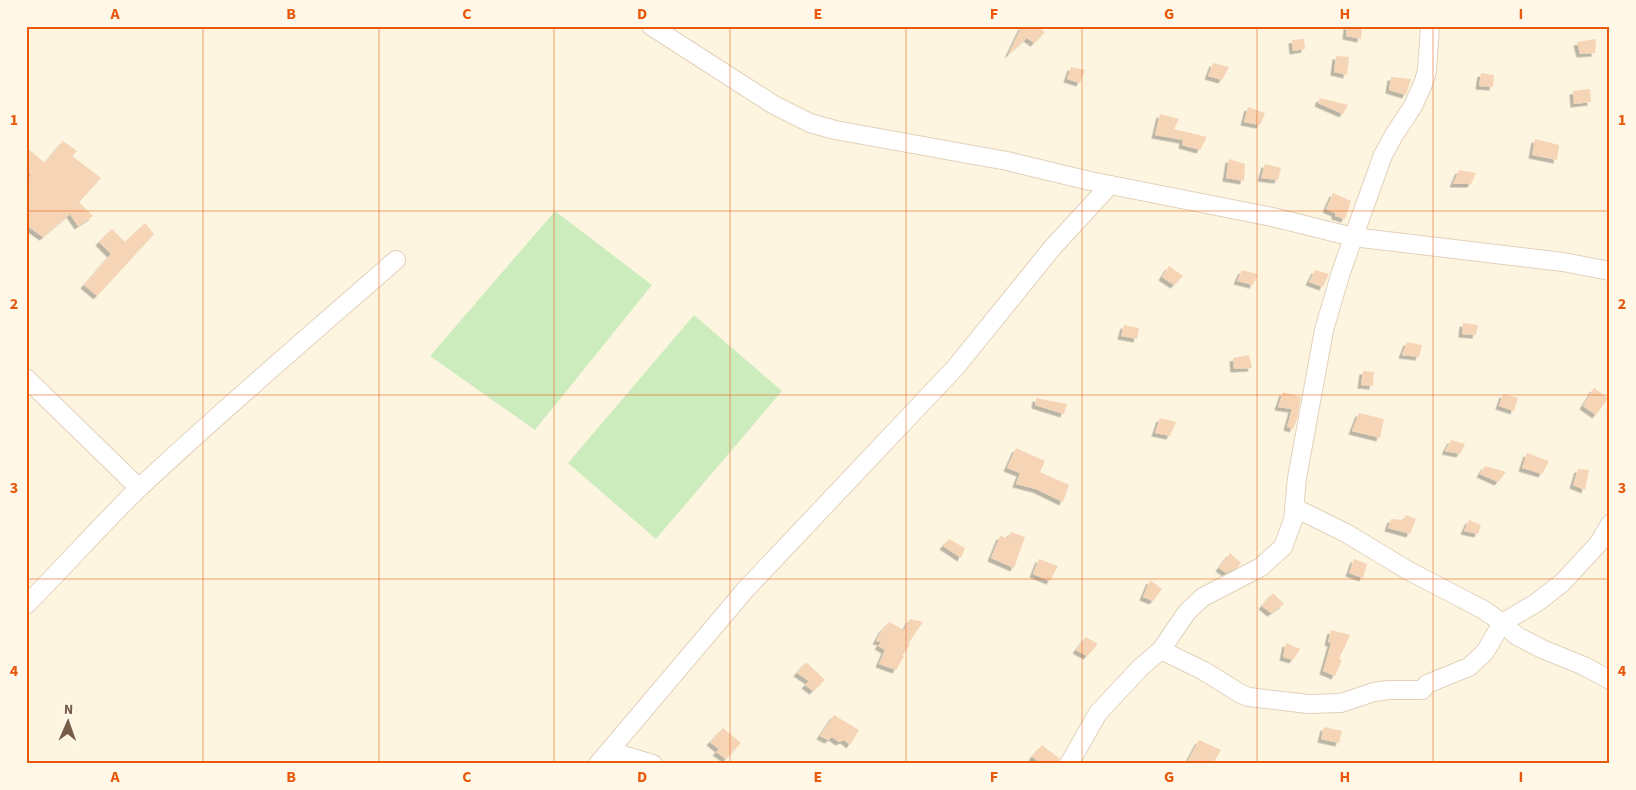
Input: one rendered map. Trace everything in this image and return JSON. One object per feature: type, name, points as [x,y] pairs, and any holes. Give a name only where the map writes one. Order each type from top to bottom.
[{"type":"street","points":[[651,26],[774,106],[810,123],[836,130],[1007,161],[1110,185],[1272,217],[1353,237],[1563,262],[1610,271]]},
{"type":"street","points":[[1069,764],[1098,713],[1116,692],[1161,650],[1188,612],[1203,597],[1261,567],[1282,547],[1293,520],[1297,478],[1324,330],[1341,272],[1383,155],[1394,134],[1414,106],[1428,71],[1430,26]]},
{"type":"street","points":[[604,758],[746,589],[955,368],[1052,247],[1110,185]]},
{"type":"street","points":[[28,599],[139,488],[250,387],[396,260]]},
{"type":"street","points":[[26,378],[139,488]]},
{"type":"street","points":[[1295,508],[1346,533],[1409,571],[1484,610],[1517,636],[1542,649],[1584,666],[1610,680]]},
{"type":"street","points":[[1161,650],[1204,671],[1249,697],[1308,704],[1341,703],[1374,692],[1422,690],[1427,684],[1469,667],[1485,652],[1502,623],[1536,603],[1562,583],[1599,543],[1610,524]]},
{"type":"street","points":[[604,758],[652,764]]},
{"type":"green space","points":[[555,211],[652,285],[535,430],[430,356]]},
{"type":"green space","points":[[694,315],[782,391],[656,539],[568,463]]},
{"type":"building","points":[[1022,26],[1036,26],[1045,32],[1034,43],[1027,38],[1008,55]]},
{"type":"building","points":[[1347,26],[1362,27],[1361,39],[1346,36]]},
{"type":"building","points":[[1304,39],[1305,49],[1293,51],[1292,40]]},
{"type":"building","points":[[1596,39],[1595,53],[1580,54],[1577,42]]},
{"type":"building","points":[[1336,56],[1349,57],[1347,75],[1334,72]]},
{"type":"building","points":[[1213,63],[1229,67],[1222,80],[1208,76]]},
{"type":"building","points":[[1071,67],[1085,70],[1080,83],[1067,79]]},
{"type":"building","points":[[1481,73],[1494,75],[1493,87],[1479,86]]},
{"type":"building","points":[[1391,77],[1411,79],[1406,95],[1389,90]]},
{"type":"building","points":[[1590,89],[1591,102],[1574,104],[1573,91]]},
{"type":"building","points":[[1320,98],[1348,105],[1343,114],[1318,103]]},
{"type":"building","points":[[1248,107],[1265,113],[1260,125],[1244,122]]},
{"type":"building","points":[[1160,114],[1179,119],[1174,129],[1207,137],[1200,150],[1182,145],[1183,140],[1155,135]]},
{"type":"building","points":[[1535,139],[1559,145],[1557,160],[1532,155]]},
{"type":"building","points":[[63,141],[77,151],[72,156],[101,178],[79,202],[93,216],[78,226],[70,214],[43,237],[26,225],[26,180],[31,175],[26,171],[26,147],[45,163]]},
{"type":"building","points":[[1229,159],[1245,164],[1244,181],[1226,178]]},
{"type":"building","points":[[1265,164],[1281,168],[1278,180],[1261,178]]},
{"type":"building","points":[[1459,170],[1476,173],[1471,184],[1453,184]]},
{"type":"building","points":[[1333,193],[1351,201],[1345,219],[1335,216],[1335,213],[1326,209]]},
{"type":"building","points":[[145,223],[154,234],[97,296],[84,285],[111,254],[99,242],[112,229],[125,242]]},
{"type":"building","points":[[1169,266],[1183,276],[1174,285],[1162,277]]},
{"type":"building","points":[[1242,270],[1258,274],[1253,285],[1237,281]]},
{"type":"building","points":[[1315,270],[1329,274],[1323,287],[1309,282]]},
{"type":"building","points":[[1463,323],[1478,325],[1476,335],[1462,334]]},
{"type":"building","points":[[1124,325],[1139,328],[1137,339],[1121,336]]},
{"type":"building","points":[[1407,342],[1422,345],[1419,357],[1402,355]]},
{"type":"building","points":[[1249,355],[1252,368],[1234,369],[1233,358]]},
{"type":"building","points":[[1363,371],[1374,372],[1373,386],[1361,385]]},
{"type":"building","points":[[1594,388],[1608,398],[1596,415],[1583,406]]},
{"type":"building","points":[[1283,392],[1301,397],[1293,429],[1287,427],[1292,409],[1278,407]]},
{"type":"building","points":[[1503,394],[1518,398],[1514,411],[1499,406]]},
{"type":"building","points":[[1036,398],[1067,404],[1064,414],[1035,405]]},
{"type":"building","points":[[1359,413],[1384,419],[1380,438],[1352,431]]},
{"type":"building","points":[[1160,418],[1176,422],[1170,436],[1155,433]]},
{"type":"building","points":[[1451,440],[1465,444],[1460,454],[1445,451]]},
{"type":"building","points":[[1016,448],[1045,461],[1040,472],[1069,485],[1063,502],[1036,489],[1016,484],[1020,473],[1007,468]]},
{"type":"building","points":[[1527,453],[1549,461],[1542,474],[1522,468]]},
{"type":"building","points":[[1485,466],[1506,472],[1498,482],[1480,474]]},
{"type":"building","points":[[1578,469],[1589,470],[1585,490],[1573,485]]},
{"type":"building","points":[[1406,515],[1416,519],[1410,534],[1388,528],[1391,519],[1404,520]]},
{"type":"building","points":[[1469,520],[1481,525],[1478,534],[1464,531]]},
{"type":"building","points":[[1011,532],[1025,537],[1014,568],[991,558],[1000,536],[1008,538]]},
{"type":"building","points":[[949,539],[965,548],[961,558],[943,546]]},
{"type":"building","points":[[1230,553],[1241,563],[1238,567],[1226,573],[1219,568]]},
{"type":"building","points":[[1039,559],[1058,566],[1050,581],[1033,574]]},
{"type":"building","points":[[1354,559],[1367,564],[1363,578],[1349,573]]},
{"type":"building","points":[[1150,580],[1162,589],[1153,601],[1143,597]]},
{"type":"building","points":[[1273,593],[1284,604],[1271,613],[1262,606]]},
{"type":"building","points":[[910,619],[923,622],[908,644],[910,645],[902,656],[904,656],[896,670],[879,664],[885,650],[878,646],[881,642],[876,641],[882,630],[889,622],[904,630]]},
{"type":"building","points":[[1331,630],[1350,635],[1339,659],[1342,660],[1335,676],[1323,671],[1331,643],[1328,642]]},
{"type":"building","points":[[1086,637],[1098,644],[1087,656],[1076,650]]},
{"type":"building","points":[[1286,643],[1300,649],[1293,660],[1283,657]]},
{"type":"building","points":[[806,662],[825,680],[813,691],[805,685],[809,681],[797,673]]},
{"type":"building","points":[[834,715],[859,730],[850,745],[844,740],[839,742],[832,737],[828,740],[820,736]]},
{"type":"building","points":[[1324,727],[1342,731],[1339,743],[1321,739]]},
{"type":"building","points":[[723,728],[741,743],[726,759],[716,752],[719,749],[710,742]]},
{"type":"building","points":[[1199,740],[1221,750],[1213,764],[1186,764]]},
{"type":"building","points":[[1042,745],[1060,759],[1058,764],[1043,764],[1032,757]]}]
